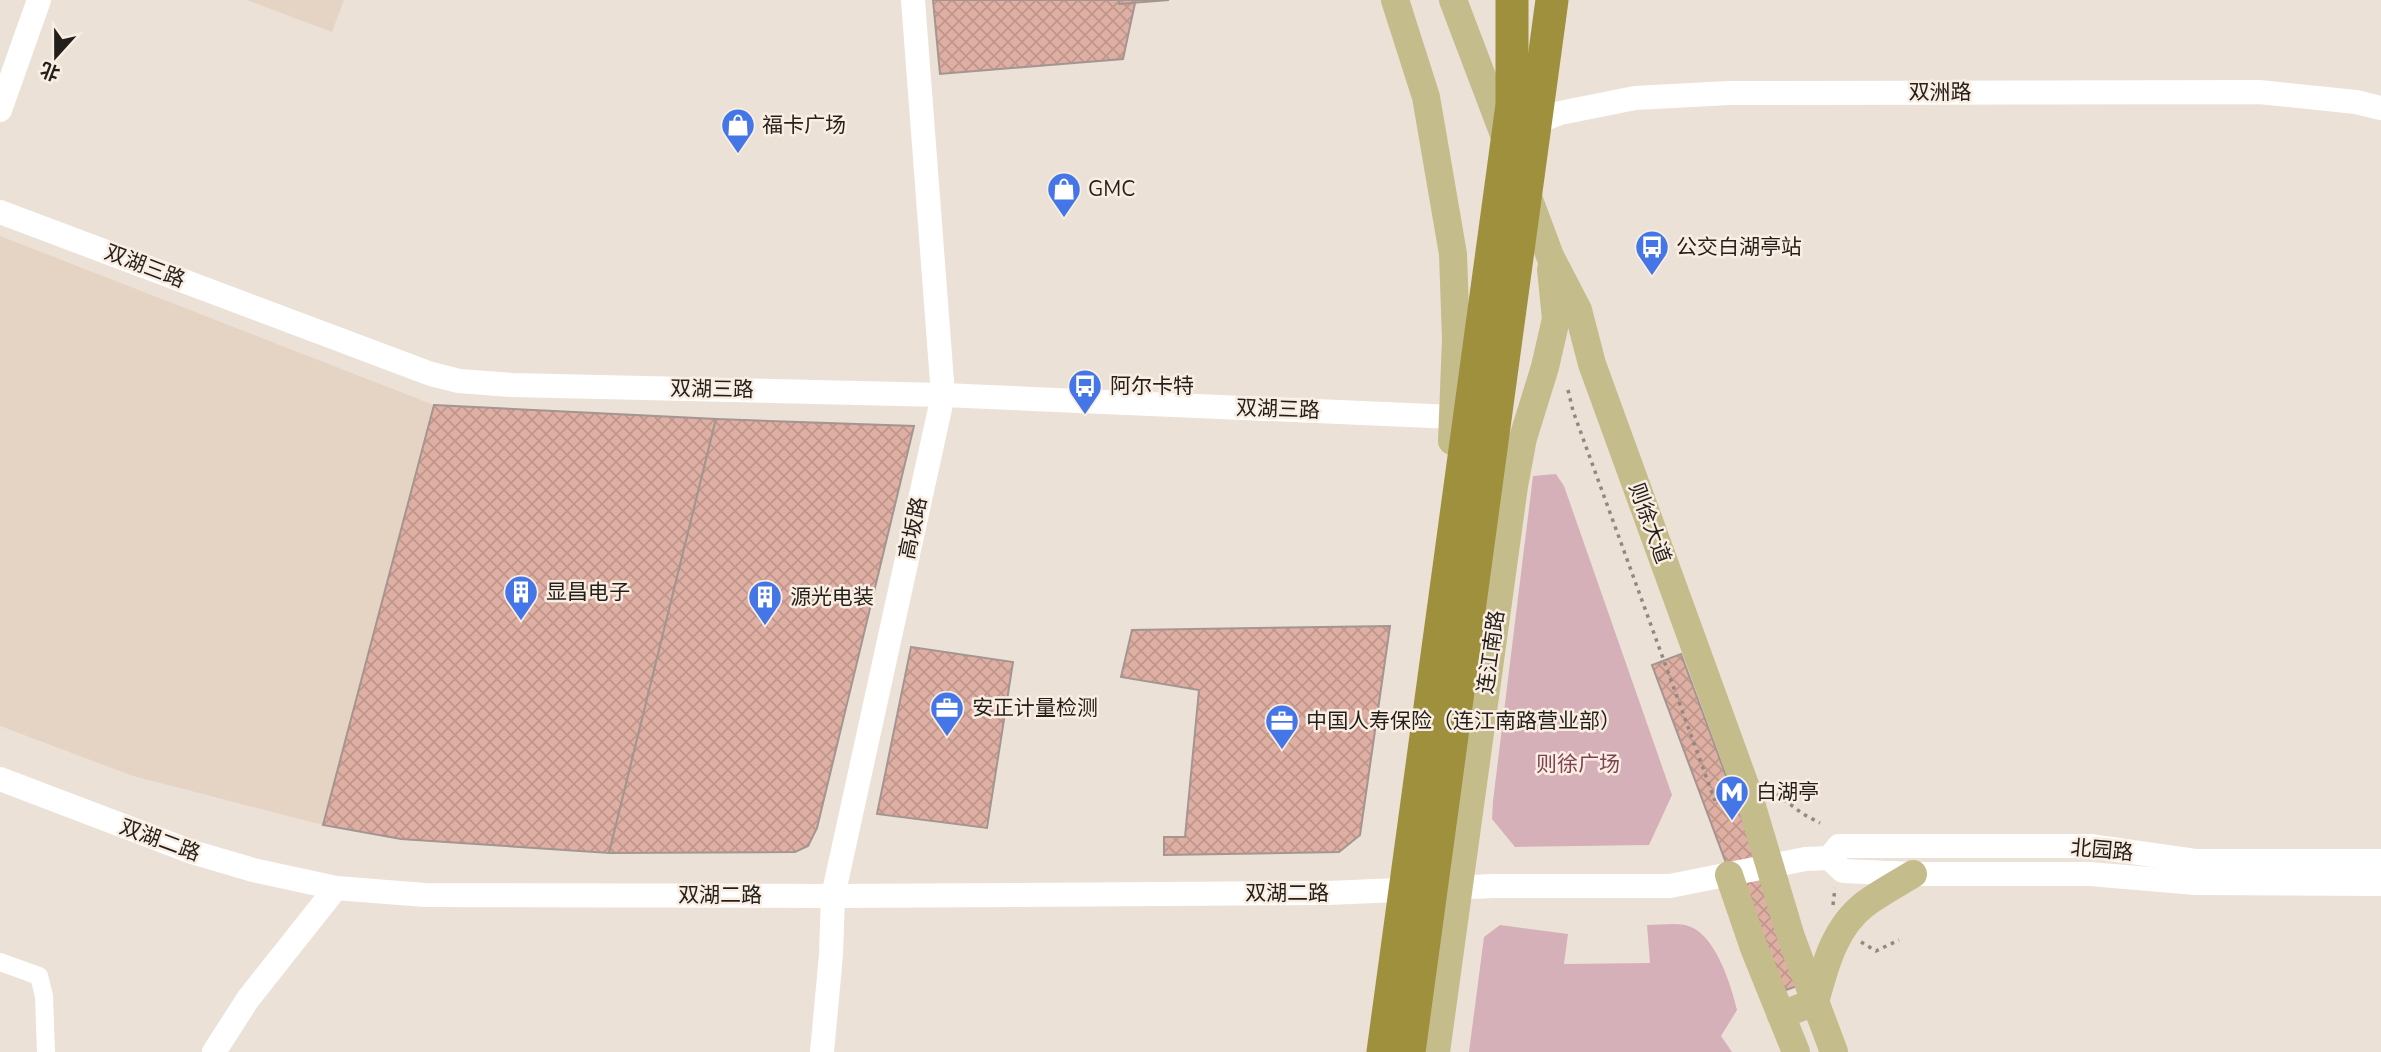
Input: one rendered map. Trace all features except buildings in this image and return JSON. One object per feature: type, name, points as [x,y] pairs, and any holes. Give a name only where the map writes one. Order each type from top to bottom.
[{"type":"highway","points":[[1383,1052],[1512,105],[1512,0]]},
{"type":"highway","points":[[1409,1052],[1552,0]]},
{"type":"main road","points":[[1367,1052],[1372,1037],[1393,890],[1454,417],[1456,340],[1453,254],[1426,97],[1395,0]]},
{"type":"main road","name":"则徐大道","points":[[1453,0],[1550,256],[1578,310],[1592,364],[1748,793],[1791,937],[1833,1052]]},
{"type":"main road","name":"连江南路","points":[[1436,1052],[1514,486],[1523,438],[1556,319],[1550,256]]},
{"type":"main road","points":[[1781,1015],[1815,1002],[1833,944],[1852,917],[1865,904],[1913,874]]},
{"type":"main road","points":[[1729,875],[1796,1052]]},
{"type":"street","points":[[0,110],[39,0]]},
{"type":"street","name":"高坂路","points":[[822,1052],[834,896],[943,394],[913,0]]},
{"type":"street","name":"双洲路","points":[[1504,134],[1560,113],[1635,99],[1729,93],[2259,92],[2356,102],[2381,108]]},
{"type":"street","name":"双湖三路","points":[[0,212],[431,374],[459,382],[943,394],[1454,417]]},
{"type":"street","name":"双湖二路","points":[[0,779],[192,852],[253,870],[336,888],[425,895],[1345,893],[1459,888],[1670,886],[1729,875]]},
{"type":"street","name":"北园路","points":[[1829,858],[1839,846],[2090,846],[2195,861],[2381,861]]},
{"type":"street","points":[[1912,846],[1913,874]]},
{"type":"street","name":"北园路","points":[[1729,875],[1805,859],[1829,858],[1843,871],[1913,874],[2090,874],[2196,883],[2381,884]]},
{"type":"street","points":[[214,1052],[248,999],[336,888]]},
{"type":"street","points":[[0,962],[39,976],[44,996],[46,1052]]},
{"type":"path","points":[[1568,390],[1573,411],[1716,801]]},
{"type":"path","points":[[1770,788],[1803,814],[1820,823]]},
{"type":"path","points":[[1859,941],[1876,951],[1899,940]]},
{"type":"shaded area","points":[[247,0],[344,0],[332,32]]},
{"type":"shaded area","points":[[0,236],[434,405],[323,825],[133,776],[0,726]]},
{"type":"green space","name":"则徐广场","points":[[1556,474],[1564,486],[1672,795],[1649,845],[1515,847],[1492,819],[1533,476]]},
{"type":"green space","points":[[1680,924],[1696,929],[1705,937],[1720,960],[1734,999],[1737,1010],[1721,1036],[1732,1052],[1469,1052],[1484,937],[1500,925],[1568,934],[1564,964],[1650,963],[1647,925]]},
{"type":"place","name":"福卡广场","points":[[738,155]]},
{"type":"place","name":"GMC","points":[[1064,219]]},
{"type":"place","name":"公交白湖亭站","points":[[1652,277]]},
{"type":"place","name":"阿尔卡特","points":[[1085,416]]},
{"type":"place","name":"显昌电子","points":[[521,622]]},
{"type":"place","name":"源光电装","points":[[765,627]]},
{"type":"place","name":"安正计量检测","points":[[947,738]]},
{"type":"place","name":"中国人寿保险（连江南路营业部）","points":[[1282,751]]},
{"type":"place","name":"白湖亭","points":[[1732,822]]}]
